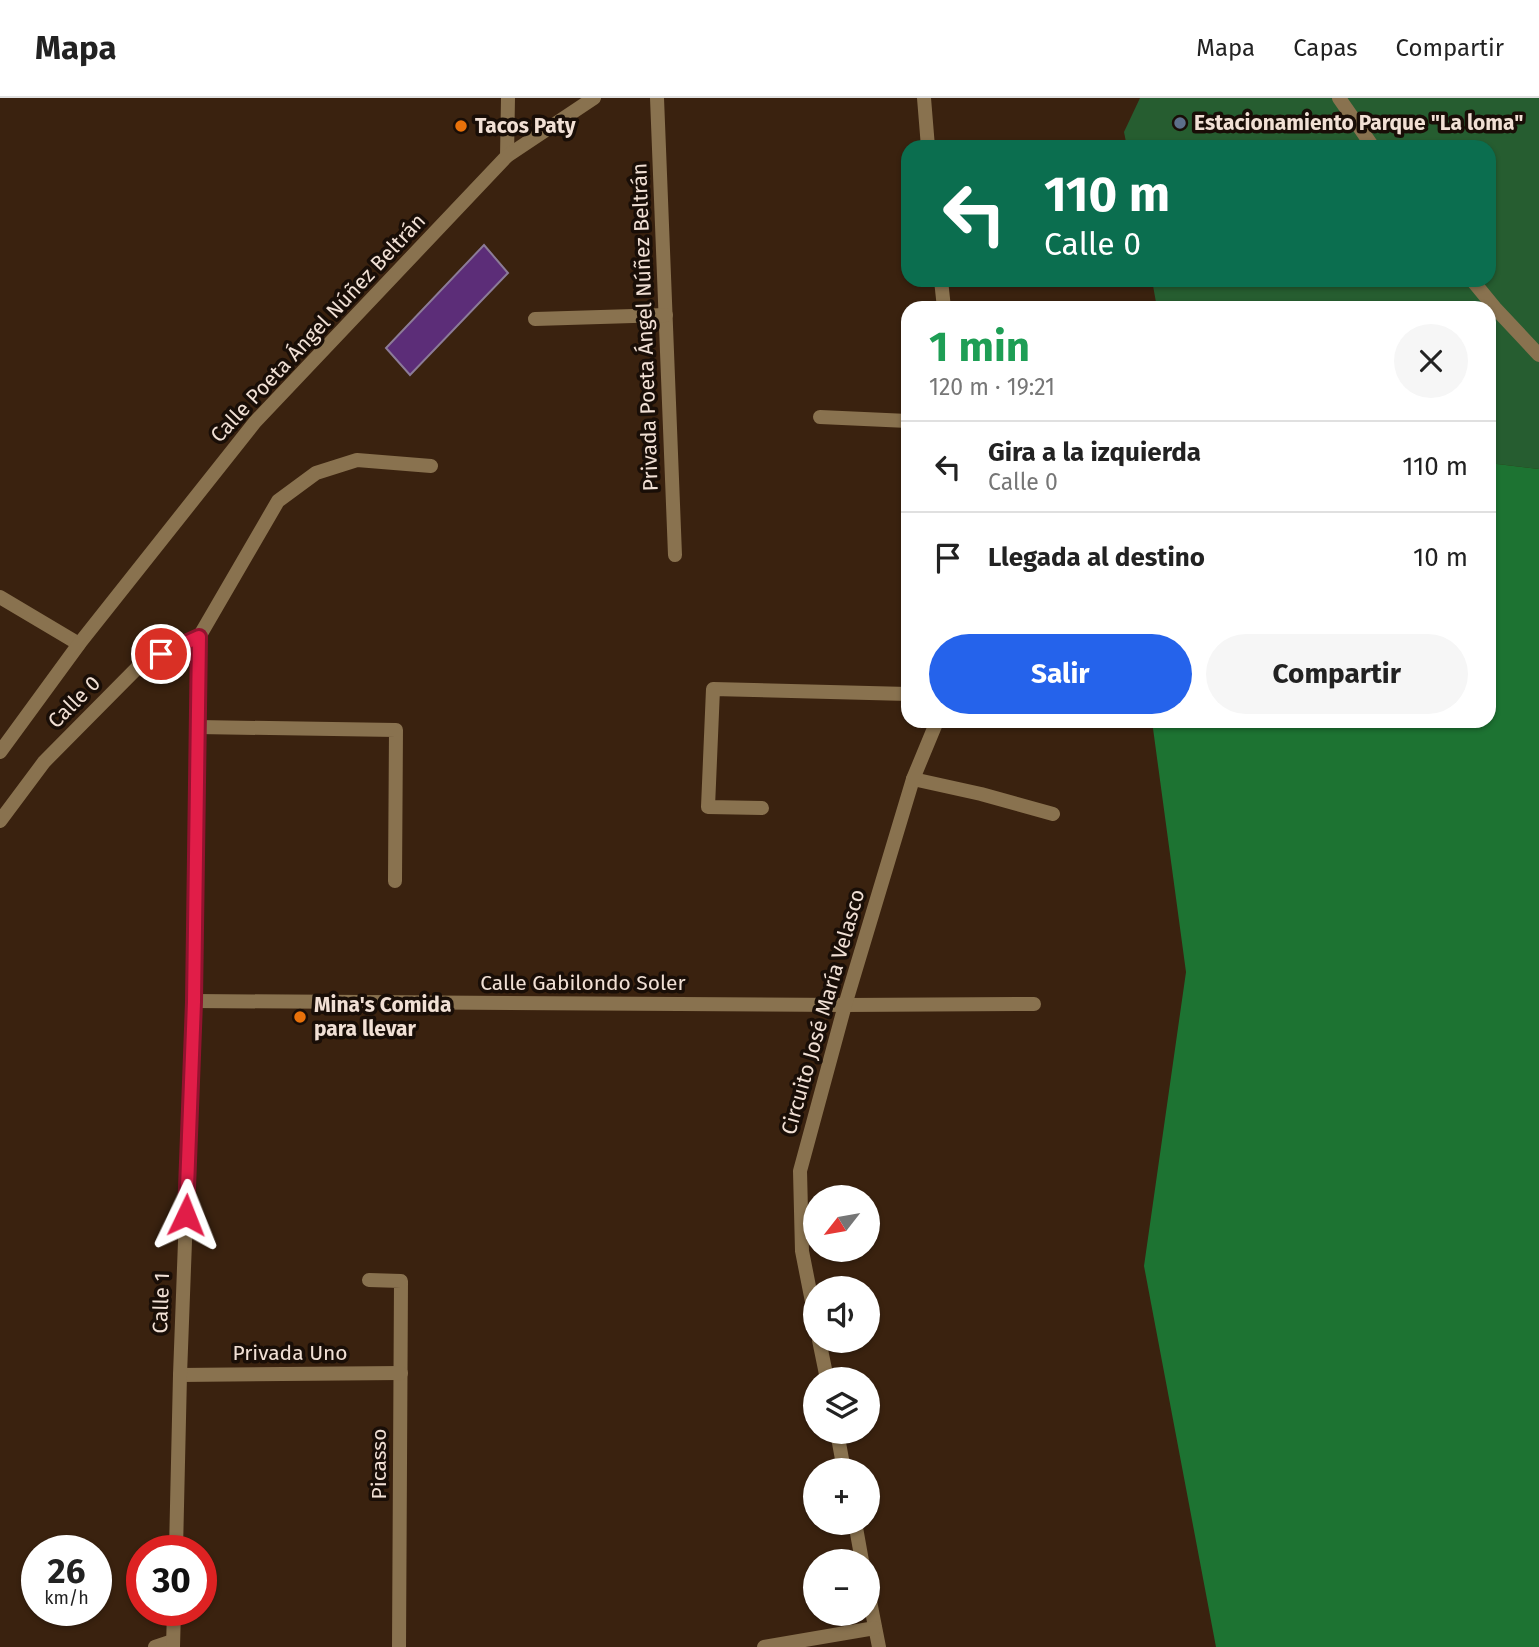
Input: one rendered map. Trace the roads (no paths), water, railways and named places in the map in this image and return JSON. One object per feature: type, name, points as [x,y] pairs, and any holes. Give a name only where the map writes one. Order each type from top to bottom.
[{"type":"street","points":[[507,156],[508,98]]},
{"type":"street","name":"Calle Poeta Ángel Núñez Beltrán","points":[[0,752],[79,644],[255,422],[507,156],[594,98]]},
{"type":"street","name":"Privada Poeta Ángel Núñez Beltrán","points":[[657,98],[675,555]]},
{"type":"street","points":[[924,98],[927,140]]},
{"type":"street","points":[[1339,98],[1368,140]]},
{"type":"street","points":[[1478,287],[1489,301]]},
{"type":"street","points":[[1496,309],[1539,355]]},
{"type":"street","points":[[535,319],[666,315]]},
{"type":"street","points":[[820,417],[901,421]]},
{"type":"street","points":[[199,637],[278,501],[316,473],[357,460],[430,466]]},
{"type":"street","points":[[0,597],[79,644]]},
{"type":"street","name":"Calle 1","points":[[176,1535],[194,1002],[199,637]]},
{"type":"street","name":"Calle 0","points":[[0,821],[44,762],[142,663],[199,637]]},
{"type":"street","points":[[762,808],[708,807],[713,690],[901,694]]},
{"type":"street","points":[[198,727],[396,730],[395,881]]},
{"type":"street","name":"Circuito José María Velasco","points":[[807,1276],[802,1251],[800,1171],[845,1005],[913,779],[934,728]]},
{"type":"street","points":[[913,779],[1053,814]]},
{"type":"street","name":"Calle Gabilondo Soler","points":[[194,1002],[1034,1004]]},
{"type":"street","name":"Picasso","points":[[369,1280],[401,1281],[399,1647]]},
{"type":"street","name":"Privada Uno","points":[[180,1374],[401,1373]]},
{"type":"street","points":[[155,1647],[173,1644],[174,1626]]},
{"type":"street","points":[[764,1647],[875,1628],[879,1647]]},
{"type":"place","name":"Estacionamiento Parque \"La loma\"","points":[[1180,123]]},
{"type":"place","name":"Tacos Paty","points":[[461,126]]},
{"type":"place","name":"Mina's Comida para llevar","points":[[300,1017]]}]
